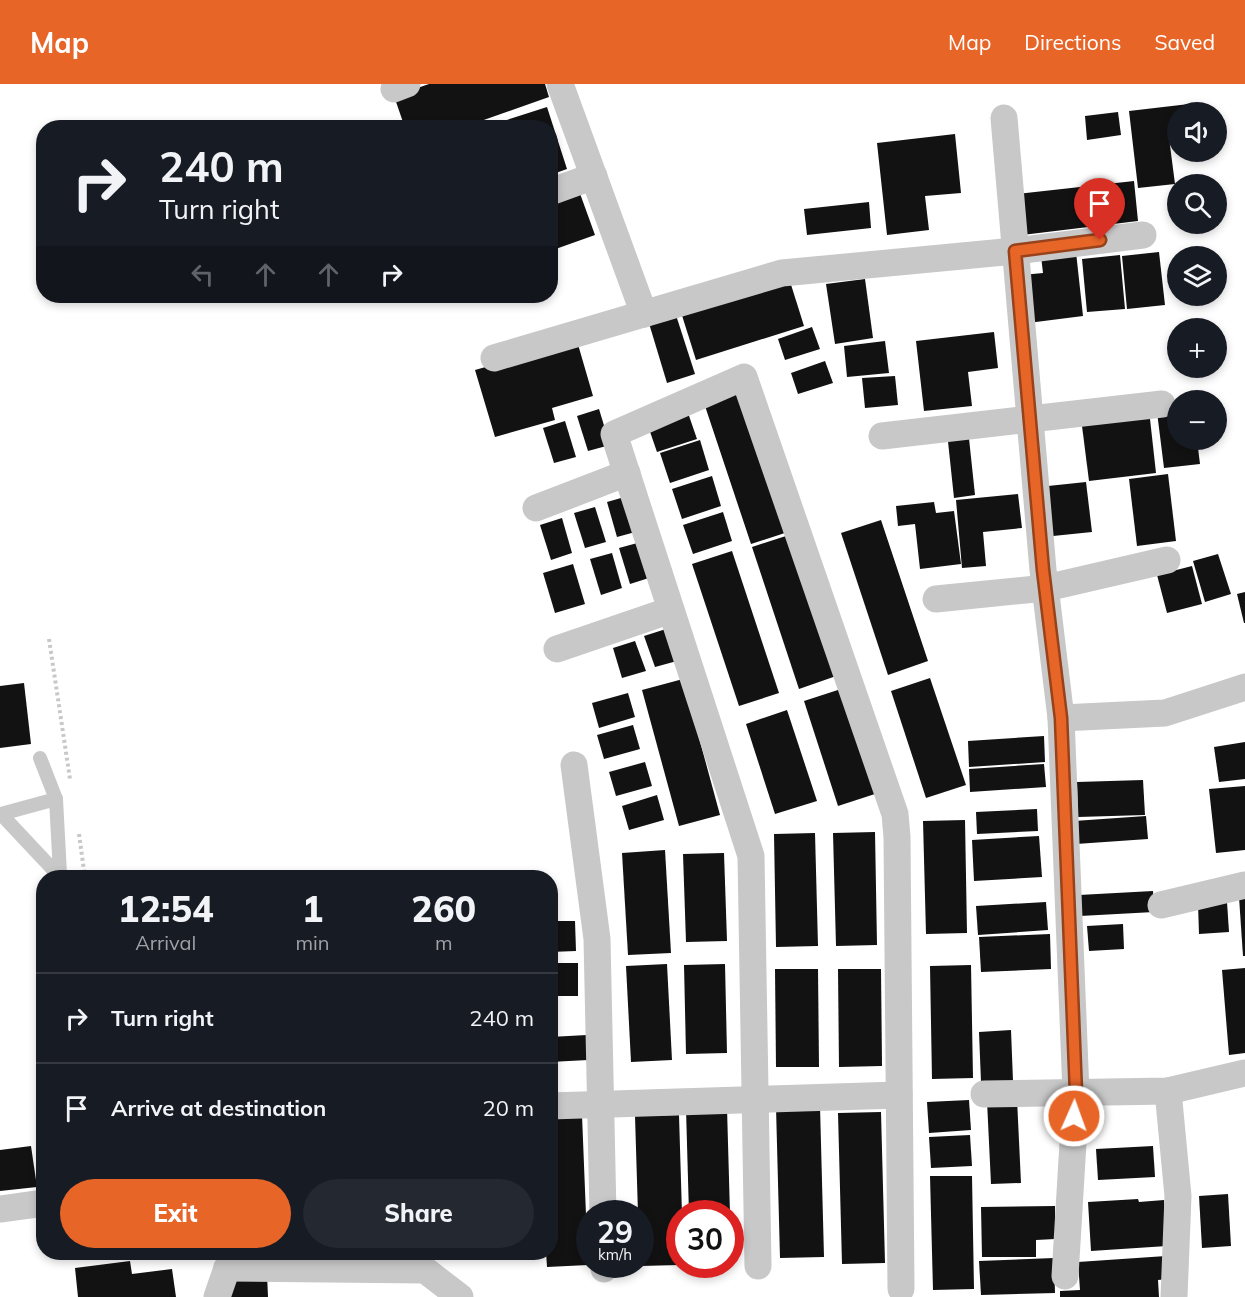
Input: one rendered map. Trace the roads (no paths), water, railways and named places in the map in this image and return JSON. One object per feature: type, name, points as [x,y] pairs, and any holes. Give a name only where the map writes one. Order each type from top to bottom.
[{"type":"street","points":[[560,84],[644,314]]},
{"type":"street","points":[[1004,118],[1030,420],[1061,718],[1076,1093],[1065,1276]]},
{"type":"street","points":[[558,189],[594,176]]},
{"type":"street","points":[[494,358],[782,273],[1015,251],[1143,235]]},
{"type":"street","points":[[758,1266],[751,856],[614,434],[744,376],[895,814],[901,1289]]},
{"type":"street","points":[[882,436],[1162,405]]},
{"type":"street","points":[[536,508],[627,474]]},
{"type":"street","points":[[936,599],[1046,588],[1167,560]]},
{"type":"street","points":[[557,649],[671,610]]},
{"type":"street","points":[[1061,718],[1165,713],[1245,687]]},
{"type":"street","points":[[574,765],[597,939],[603,1200]]},
{"type":"street","points":[[1161,905],[1245,885]]},
{"type":"street","points":[[984,1094],[1168,1091],[1245,1073]]},
{"type":"street","points":[[1168,1091],[1178,1196],[1174,1297]]},
{"type":"street","points":[[558,1106],[899,1095]]},
{"type":"street","points":[[0,1209],[36,1204]]},
{"type":"street","points":[[217,1297],[225,1260],[401,1261],[425,1270],[460,1297]]},
{"type":"lane","points":[[40,758],[56,799],[61,870]]},
{"type":"lane","points":[[55,870],[1,814],[56,799]]}]
